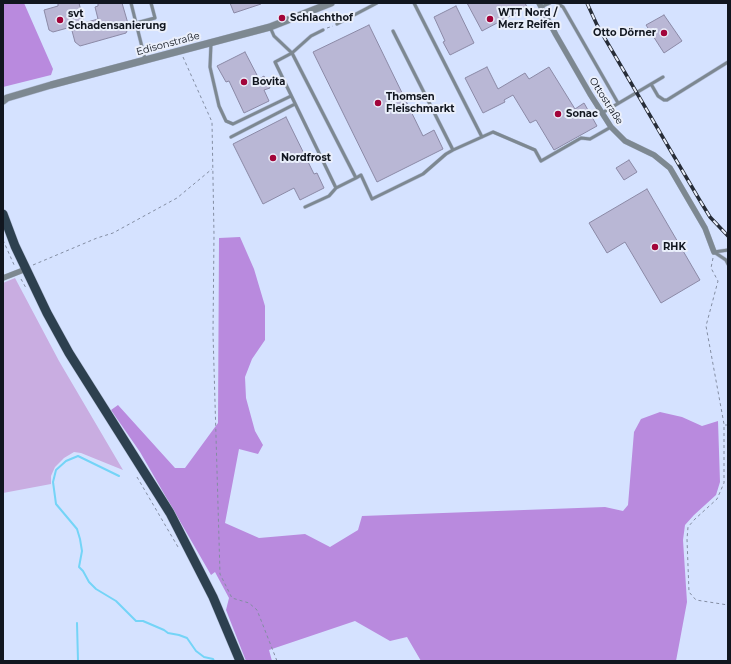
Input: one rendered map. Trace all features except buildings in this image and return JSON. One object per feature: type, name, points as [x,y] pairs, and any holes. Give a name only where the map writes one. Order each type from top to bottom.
[{"type":"main road","points":[[3,214],[15,246],[22,271],[69,353],[170,513],[213,597],[240,661]]},
{"type":"street","name":"Edisonstraße","points":[[4,99],[51,85],[270,27],[331,3]]},
{"type":"street","name":"Ottostraße","points":[[540,5],[556,35],[611,127],[624,140],[654,155],[670,168],[705,228],[714,252]]},
{"type":"street","points":[[3,278],[22,271]]},
{"type":"lane","points":[[130,3],[145,61]]},
{"type":"lane","points":[[136,23],[155,18],[151,3]]},
{"type":"lane","points":[[337,24],[377,3]]},
{"type":"lane","points":[[414,3],[482,137]]},
{"type":"lane","points":[[540,5],[550,3]]},
{"type":"lane","points":[[557,3],[563,7],[618,103]]},
{"type":"lane","points":[[270,27],[274,36],[292,53],[356,178]]},
{"type":"lane","points":[[323,30],[310,36],[292,53],[274,62],[336,188]]},
{"type":"lane","points":[[393,32],[452,150]]},
{"type":"lane","points":[[212,43],[210,67],[218,106],[226,121],[233,124],[291,96]]},
{"type":"lane","points":[[651,84],[658,96],[664,100],[668,100],[728,62]]},
{"type":"lane","points":[[602,113],[663,77]]},
{"type":"lane","points":[[231,137],[295,104]]},
{"type":"lane","points":[[305,207],[328,196],[336,188],[361,175],[372,199],[423,174],[452,150],[493,132],[535,150],[541,161],[581,138],[590,139],[611,127]]},
{"type":"lane","points":[[714,252],[728,250]]},
{"type":"lane","points":[[714,252],[726,260],[728,264]]},
{"type":"path","points":[[323,30],[337,24]]},
{"type":"path","points":[[181,51],[212,122],[214,236],[213,333],[220,574],[232,598],[249,603],[257,610],[277,661]]},
{"type":"path","points":[[3,240],[22,271],[96,238],[113,233],[177,198],[212,169]]},
{"type":"path","points":[[714,252],[711,268],[718,281],[706,326],[724,425],[724,484],[717,499],[688,527],[689,592],[696,600],[728,605]]},
{"type":"shaded area","points":[[3,3],[24,3],[53,69],[51,75],[3,87]]},
{"type":"shaded area","points":[[240,237],[254,269],[265,306],[265,340],[252,359],[245,377],[246,398],[255,431],[263,445],[258,454],[239,449],[225,523],[259,538],[305,534],[330,547],[358,530],[362,516],[605,507],[623,511],[628,505],[634,432],[641,419],[660,412],[682,417],[702,426],[718,421],[720,482],[716,495],[685,525],[683,540],[687,602],[676,661],[421,661],[407,637],[390,641],[355,621],[269,650],[272,661],[246,661],[226,610],[229,598],[215,572],[211,575],[140,452],[111,410],[118,405],[175,468],[185,468],[218,423],[219,238]]},
{"type":"shaded area","points":[[15,278],[59,361],[123,470],[81,453],[74,452],[64,458],[55,467],[51,476],[51,484],[3,493],[3,283]]},
{"type":"waterway","points":[[119,476],[78,456],[66,461],[56,470],[53,482],[56,504],[77,529],[82,551],[79,567],[89,582],[96,589],[116,601],[136,621],[143,621],[168,633],[187,638],[196,651],[204,657],[213,659],[214,661]]},
{"type":"waterway","points":[[77,623],[78,661]]},
{"type":"railway","points":[[587,3],[597,25],[699,199],[710,217],[728,236]]},
{"type":"place","name":"Schlachthof","points":[[282,18]]},
{"type":"place","name":"WTT Nord / Merz Reifen","points":[[490,19]]},
{"type":"place","name":"svt Schadensanierung","points":[[60,20]]},
{"type":"place","name":"Otto Dörner","points":[[664,33]]},
{"type":"place","name":"Bovita","points":[[244,82]]},
{"type":"place","name":"Thomsen Fleischmarkt","points":[[378,103]]},
{"type":"place","name":"Sonac","points":[[558,114]]},
{"type":"place","name":"Nordfrost","points":[[273,158]]},
{"type":"place","name":"RHK","points":[[655,247]]}]
